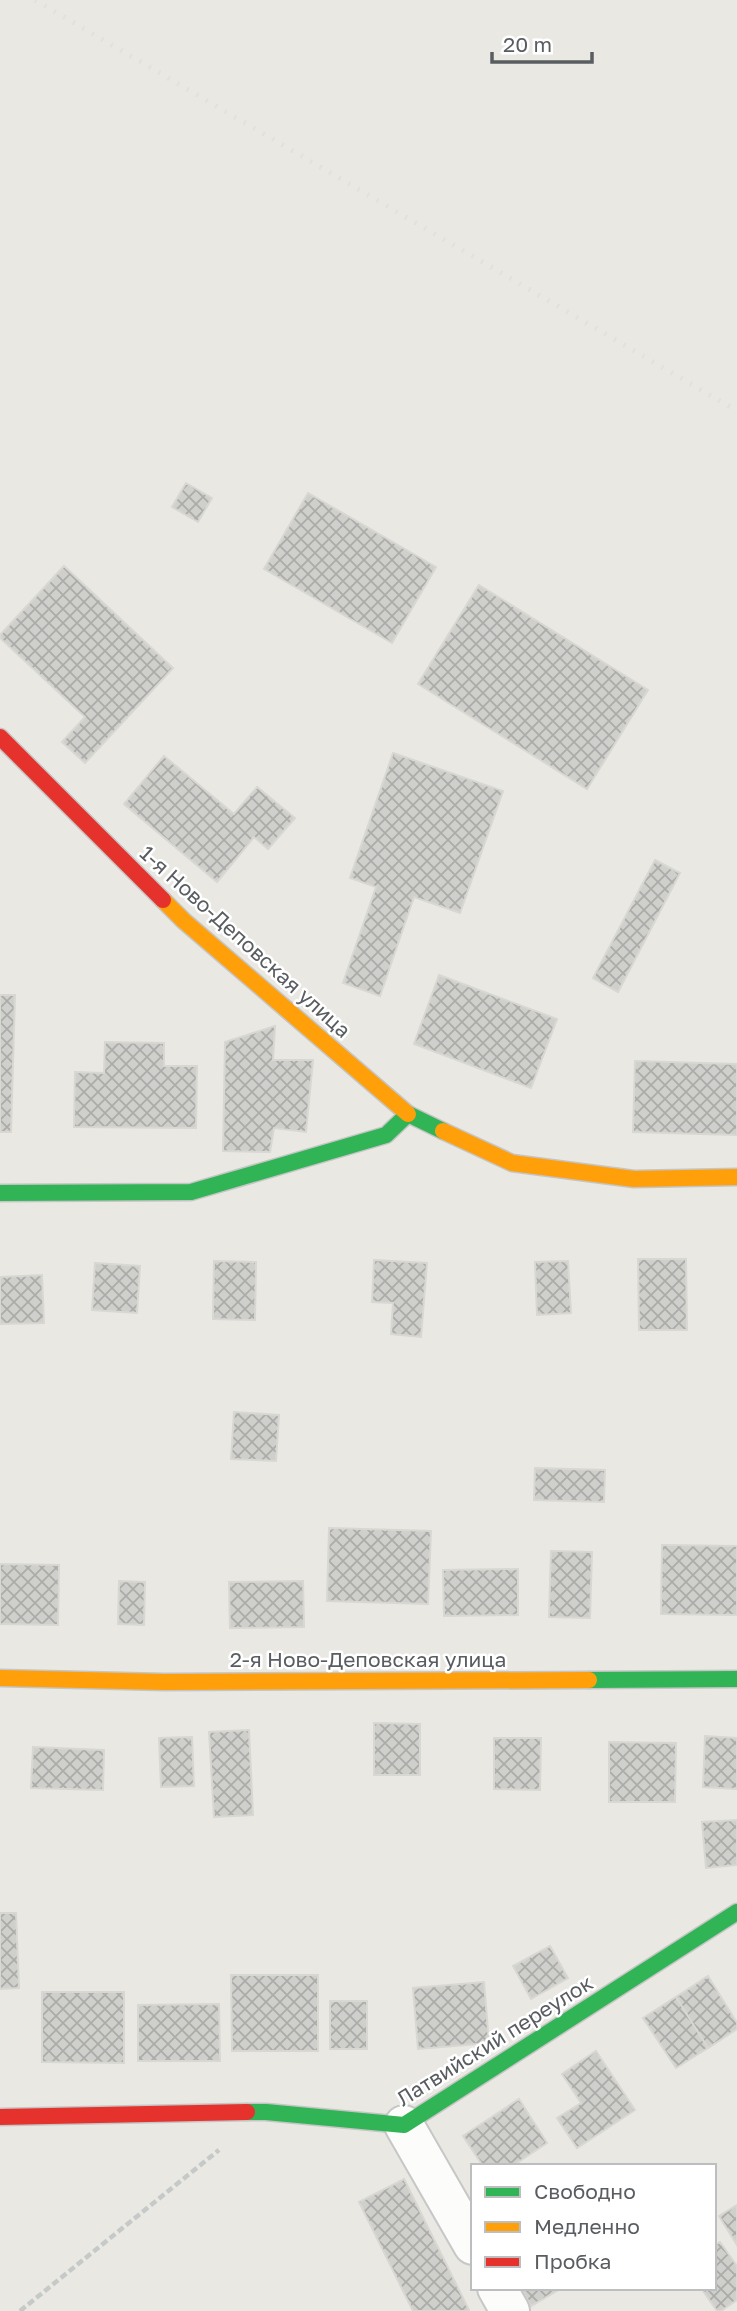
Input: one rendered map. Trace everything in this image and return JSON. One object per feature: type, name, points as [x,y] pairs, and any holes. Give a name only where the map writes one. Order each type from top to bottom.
[{"type":"street","name":"1-я Ново-Деповская улица","points":[[0,737],[184,921],[408,1114],[512,1163],[634,1179],[737,1177]]},
{"type":"street","points":[[0,1193],[191,1192],[386,1135],[408,1114]]},
{"type":"street","name":"2-я Ново-Деповская улица","points":[[0,1678],[163,1682],[737,1679]]},
{"type":"street","name":"Латвийский переулок","points":[[0,2116],[267,2112],[404,2125],[737,1912]]},
{"type":"street","points":[[404,2125],[471,2242]]},
{"type":"street","points":[[498,2290],[510,2311]]},
{"type":"path","points":[[20,2311],[224,2147]]},
{"type":"building","points":[[186,483],[212,498],[198,522],[172,507]]},
{"type":"building","points":[[308,493],[436,567],[392,643],[264,569]]},
{"type":"building","points":[[64,566],[173,668],[85,763],[62,742],[85,717],[0,638]]},
{"type":"building","points":[[479,585],[648,690],[587,789],[418,684]]},
{"type":"building","points":[[393,753],[503,791],[460,913],[414,897],[380,996],[343,983],[376,887],[350,878]]},
{"type":"building","points":[[164,756],[234,814],[257,787],[295,818],[268,849],[254,837],[217,882],[124,804]]},
{"type":"building","points":[[655,860],[680,873],[618,992],[593,978]]},
{"type":"building","points":[[439,975],[557,1019],[531,1088],[414,1044]]},
{"type":"building","points":[[0,995],[15,995],[11,1132],[0,1132]]},
{"type":"building","points":[[275,1026],[273,1060],[313,1060],[306,1132],[274,1128],[270,1152],[223,1151],[225,1042]]},
{"type":"building","points":[[105,1042],[164,1043],[164,1066],[197,1066],[196,1128],[74,1127],[75,1072],[104,1073]]},
{"type":"building","points":[[635,1061],[737,1064],[737,1135],[633,1132]]},
{"type":"building","points":[[638,1259],[686,1259],[687,1330],[639,1330]]},
{"type":"building","points":[[374,1260],[427,1263],[421,1337],[391,1334],[393,1303],[372,1302]]},
{"type":"building","points":[[214,1261],[256,1262],[255,1320],[213,1319]]},
{"type":"building","points":[[568,1261],[571,1313],[537,1315],[535,1262]]},
{"type":"building","points":[[95,1263],[140,1266],[137,1313],[92,1310]]},
{"type":"building","points":[[42,1275],[44,1323],[0,1324],[0,1277]]},
{"type":"building","points":[[234,1412],[279,1415],[276,1461],[231,1459]]},
{"type":"building","points":[[535,1468],[605,1470],[604,1502],[534,1500]]},
{"type":"building","points":[[329,1528],[431,1531],[428,1604],[327,1601]]},
{"type":"building","points":[[662,1545],[737,1546],[737,1615],[661,1614]]},
{"type":"building","points":[[551,1551],[592,1552],[590,1618],[549,1617]]},
{"type":"building","points":[[0,1564],[59,1565],[58,1625],[0,1624]]},
{"type":"building","points":[[518,1569],[518,1615],[444,1616],[443,1570]]},
{"type":"building","points":[[119,1581],[145,1582],[144,1625],[118,1624]]},
{"type":"building","points":[[303,1581],[304,1627],[230,1628],[229,1582]]},
{"type":"building","points":[[374,1723],[420,1724],[420,1775],[374,1775]]},
{"type":"building","points":[[249,1730],[253,1815],[214,1817],[209,1732]]},
{"type":"building","points":[[705,1736],[737,1738],[737,1789],[703,1787]]},
{"type":"building","points":[[192,1737],[194,1786],[161,1787],[159,1738]]},
{"type":"building","points":[[494,1738],[541,1738],[540,1790],[494,1789]]},
{"type":"building","points":[[609,1742],[676,1743],[675,1802],[609,1802]]},
{"type":"building","points":[[33,1747],[104,1750],[103,1790],[31,1788]]},
{"type":"building","points":[[737,1820],[737,1865],[706,1868],[702,1822]]},
{"type":"building","points":[[0,1913],[16,1913],[19,1988],[0,1989]]},
{"type":"building","points":[[550,1946],[568,1978],[531,1999],[513,1966]]},
{"type":"building","points":[[231,1975],[318,1975],[318,2051],[232,2051]]},
{"type":"building","points":[[708,1976],[737,2023],[737,2029],[708,2048],[676,1997]]},
{"type":"building","points":[[484,1982],[489,2043],[418,2049],[413,1988]]},
{"type":"building","points":[[42,1992],[124,1992],[124,2063],[42,2062]]},
{"type":"building","points":[[676,1997],[708,2048],[676,2068],[643,2018]]},
{"type":"building","points":[[330,2001],[367,2001],[367,2049],[330,2049]]},
{"type":"building","points":[[219,2004],[220,2061],[138,2061],[138,2005]]},
{"type":"building","points":[[596,2051],[635,2110],[577,2148],[557,2118],[581,2103],[562,2074]]},
{"type":"building","points":[[519,2099],[547,2143],[518,2164],[482,2164],[463,2136]]},
{"type":"building","points":[[404,2179],[468,2311],[413,2311],[359,2202]]},
{"type":"building","points":[[737,2205],[737,2245],[719,2216]]},
{"type":"building","points":[[720,2242],[737,2266],[737,2300],[721,2311],[717,2311],[702,2290],[716,2290],[716,2244]]},
{"type":"building","points":[[522,2290],[558,2290],[531,2306]]},
{"type":"railway","points":[[35,0],[737,411]]},
{"type":"traffic: fast","points":[[0,1193],[191,1192],[386,1135],[408,1114],[443,1131]]},
{"type":"traffic: fast","points":[[589,1680],[737,1679]]},
{"type":"traffic: fast","points":[[247,2112],[404,2125],[737,1912]]},
{"type":"traffic: slow","points":[[163,900],[408,1114]]},
{"type":"traffic: slow","points":[[443,1131],[512,1163],[634,1179],[737,1177]]},
{"type":"traffic: slow","points":[[0,1678],[164,1682],[589,1680]]},
{"type":"traffic: jam","points":[[0,737],[163,900]]},
{"type":"traffic: jam","points":[[0,2117],[247,2112]]}]
